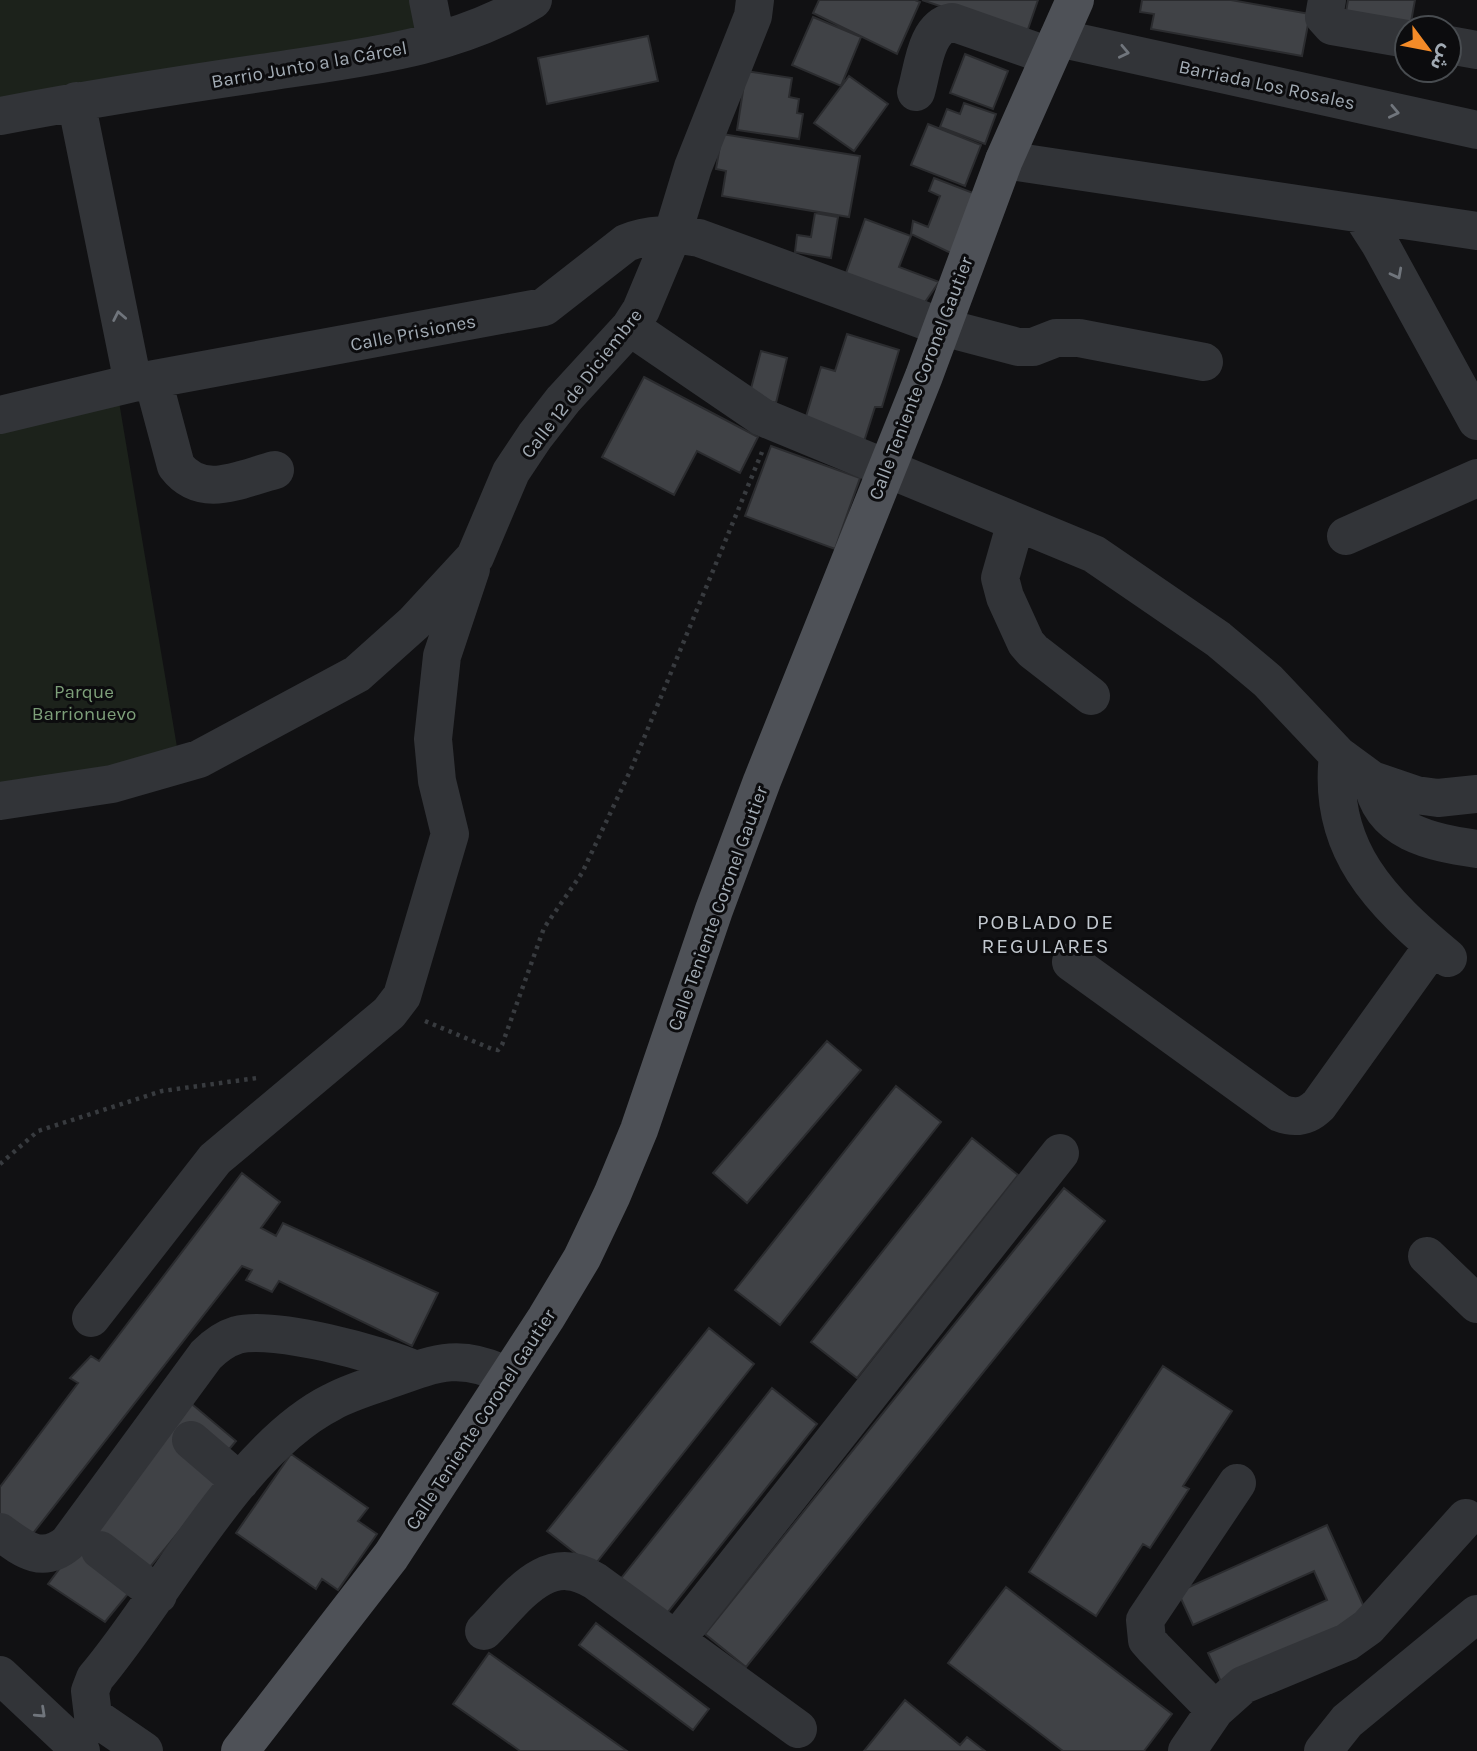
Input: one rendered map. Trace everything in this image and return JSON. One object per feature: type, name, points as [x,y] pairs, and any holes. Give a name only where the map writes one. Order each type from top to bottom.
[{"type":"main road","name":"Calle Teniente Coronel Gautier","points":[[240,1751],[391,1556],[582,1258],[639,1130],[762,781],[942,327],[1004,160],[1076,0]]},
{"type":"street","points":[[428,0],[436,40]]},
{"type":"street","name":"Barrio Junto a la Cárcel","points":[[0,116],[76,101],[343,60],[436,40],[502,19],[533,0]]},
{"type":"street","points":[[755,0],[753,16],[693,167],[672,236],[699,238],[942,327],[1018,347],[1033,347],[1056,338],[1079,338],[1203,362]]},
{"type":"street","points":[[1327,0],[1324,17],[1332,26],[1393,36]]},
{"type":"street","name":"Barriada Los Rosales","points":[[916,92],[932,36],[943,24],[952,22],[1053,47],[1477,130]]},
{"type":"street","points":[[76,101],[143,381],[176,466],[183,476],[193,483],[210,487],[275,470]]},
{"type":"street","points":[[1004,160],[1256,197],[1362,216],[1477,231]]},
{"type":"street","points":[[1362,216],[1477,421]]},
{"type":"street","name":"Calle 12 de Diciembre","points":[[0,801],[112,784],[199,759],[357,674],[414,623],[475,557],[512,472],[563,400],[630,327],[641,310],[672,236]]},
{"type":"street","name":"Calle Prisiones","points":[[143,381],[544,307],[626,243],[636,239],[672,236]]},
{"type":"street","points":[[630,327],[762,417],[1094,554],[1178,608],[1268,681],[1338,755],[1372,780],[1416,795],[1438,797],[1477,794]]},
{"type":"street","points":[[0,415],[143,381]]},
{"type":"street","points":[[1346,536],[1477,478]]},
{"type":"street","points":[[1016,522],[1001,569],[1005,597],[1026,643],[1091,696]]},
{"type":"street","points":[[91,1318],[215,1159],[393,1008],[402,996],[450,834],[438,781],[433,739],[442,656],[475,557]]},
{"type":"street","points":[[1071,962],[1280,1113],[1305,1116],[1319,1105],[1441,952],[1378,890],[1344,837],[1336,794],[1338,755]]},
{"type":"street","points":[[1372,780],[1374,796],[1381,811],[1399,827],[1435,840],[1477,849]]},
{"type":"street","points":[[676,1640],[1060,1153]]},
{"type":"street","points":[[1427,1256],[1477,1304]]},
{"type":"street","points":[[0,1532],[28,1553],[37,1555],[59,1551],[68,1543],[206,1355],[225,1339],[254,1333],[268,1334],[345,1347],[395,1360],[416,1370]]},
{"type":"street","points":[[144,1751],[93,1716],[90,1691],[95,1678],[240,1482],[275,1444],[323,1407],[436,1363],[453,1361],[490,1367],[508,1376]]},
{"type":"street","points":[[191,1440],[240,1482]]},
{"type":"street","points":[[1215,1710],[1147,1640],[1144,1620],[1237,1483]]},
{"type":"street","points":[[1187,1751],[1215,1710],[1243,1685],[1335,1648],[1368,1627],[1466,1518]]},
{"type":"street","points":[[100,1550],[158,1595]]},
{"type":"street","points":[[484,1631],[541,1575],[563,1570],[586,1575],[798,1729]]},
{"type":"street","points":[[1323,1751],[1347,1721],[1477,1614]]},
{"type":"street","points":[[0,1675],[81,1751]]},
{"type":"path","points":[[393,1008],[492,1049],[498,1049],[502,1045],[544,929],[582,873],[632,766],[678,650],[775,423]]},
{"type":"path","points":[[0,1164],[38,1131],[162,1091],[270,1076]]},
{"type":"green space","points":[[0,0],[423,0],[438,32],[0,110]]},
{"type":"green space","name":"Parque Barrionuevo","points":[[113,366],[180,765],[0,801],[0,414],[89,389]]},
{"type":"building","points":[[819,0],[920,2],[897,54],[813,13]]},
{"type":"building","points":[[922,0],[1038,0],[1026,35]]},
{"type":"building","points":[[1142,0],[1231,0],[1310,14],[1302,56],[1151,29],[1154,14],[1140,12]]},
{"type":"building","points":[[1348,0],[1415,0],[1412,14],[1393,14],[1393,19],[1346,12]]},
{"type":"building","points":[[813,17],[861,37],[841,86],[792,65]]},
{"type":"building","points":[[648,36],[658,81],[547,104],[538,58]]},
{"type":"building","points":[[965,54],[1008,71],[993,109],[950,93]]},
{"type":"building","points":[[746,71],[792,78],[789,97],[799,99],[797,113],[803,114],[799,139],[737,130]]},
{"type":"building","points":[[849,76],[888,104],[854,151],[814,123]]},
{"type":"building","points":[[964,103],[996,114],[985,144],[940,127],[947,109],[960,114]]},
{"type":"building","points":[[928,124],[981,145],[965,186],[911,165]]},
{"type":"building","points":[[722,134],[860,156],[849,217],[722,196],[726,171],[716,169]]},
{"type":"building","points":[[934,178],[981,196],[957,256],[911,234],[913,221],[928,227],[940,196],[929,191]]},
{"type":"building","points":[[815,213],[838,217],[831,258],[795,252],[797,235],[811,237]]},
{"type":"building","points":[[865,219],[911,236],[899,267],[939,282],[923,305],[845,276]]},
{"type":"building","points":[[847,334],[899,350],[882,407],[875,407],[861,451],[801,433],[821,367],[835,371]]},
{"type":"building","points":[[761,351],[787,358],[776,403],[749,396]]},
{"type":"building","points":[[644,377],[758,437],[740,473],[697,451],[674,495],[602,457]]},
{"type":"building","points":[[771,446],[860,478],[835,549],[745,516]]},
{"type":"building","points":[[827,1041],[861,1070],[747,1203],[713,1173]]},
{"type":"building","points":[[896,1086],[941,1122],[780,1325],[735,1290]]},
{"type":"building","points":[[972,1138],[1018,1175],[857,1378],[811,1342]]},
{"type":"building","points":[[242,1173],[280,1202],[261,1228],[276,1236],[283,1223],[438,1293],[412,1346],[279,1281],[272,1292],[246,1280],[252,1270],[242,1266],[27,1541],[0,1519],[0,1487],[78,1383],[70,1378],[91,1356],[99,1361]]},
{"type":"building","points":[[1064,1188],[1105,1221],[746,1667],[705,1634]]},
{"type":"building","points":[[709,1328],[754,1364],[593,1567],[547,1531]]},
{"type":"building","points":[[1163,1366],[1232,1411],[1183,1486],[1189,1489],[1150,1548],[1143,1544],[1096,1616],[1029,1572]]},
{"type":"building","points":[[772,1388],[817,1424],[656,1627],[611,1591]]},
{"type":"building","points":[[187,1400],[236,1441],[220,1460],[231,1468],[105,1622],[48,1584]]},
{"type":"building","points":[[291,1454],[368,1508],[358,1521],[377,1534],[338,1590],[322,1579],[316,1589],[236,1533]]},
{"type":"building","points":[[1327,1525],[1369,1618],[1222,1684],[1208,1653],[1327,1600],[1314,1571],[1193,1625],[1178,1592]]},
{"type":"building","points":[[1006,1587],[1172,1714],[1144,1751],[1063,1751],[948,1663]]},
{"type":"building","points":[[596,1623],[709,1709],[693,1730],[579,1645]]},
{"type":"building","points":[[489,1653],[627,1751],[520,1751],[453,1704]]},
{"type":"building","points":[[905,1700],[960,1745],[967,1737],[985,1751],[864,1751]]},
{"type":"district","name":"POBLADO DE REGULARES","points":[[1046,934]]}]
